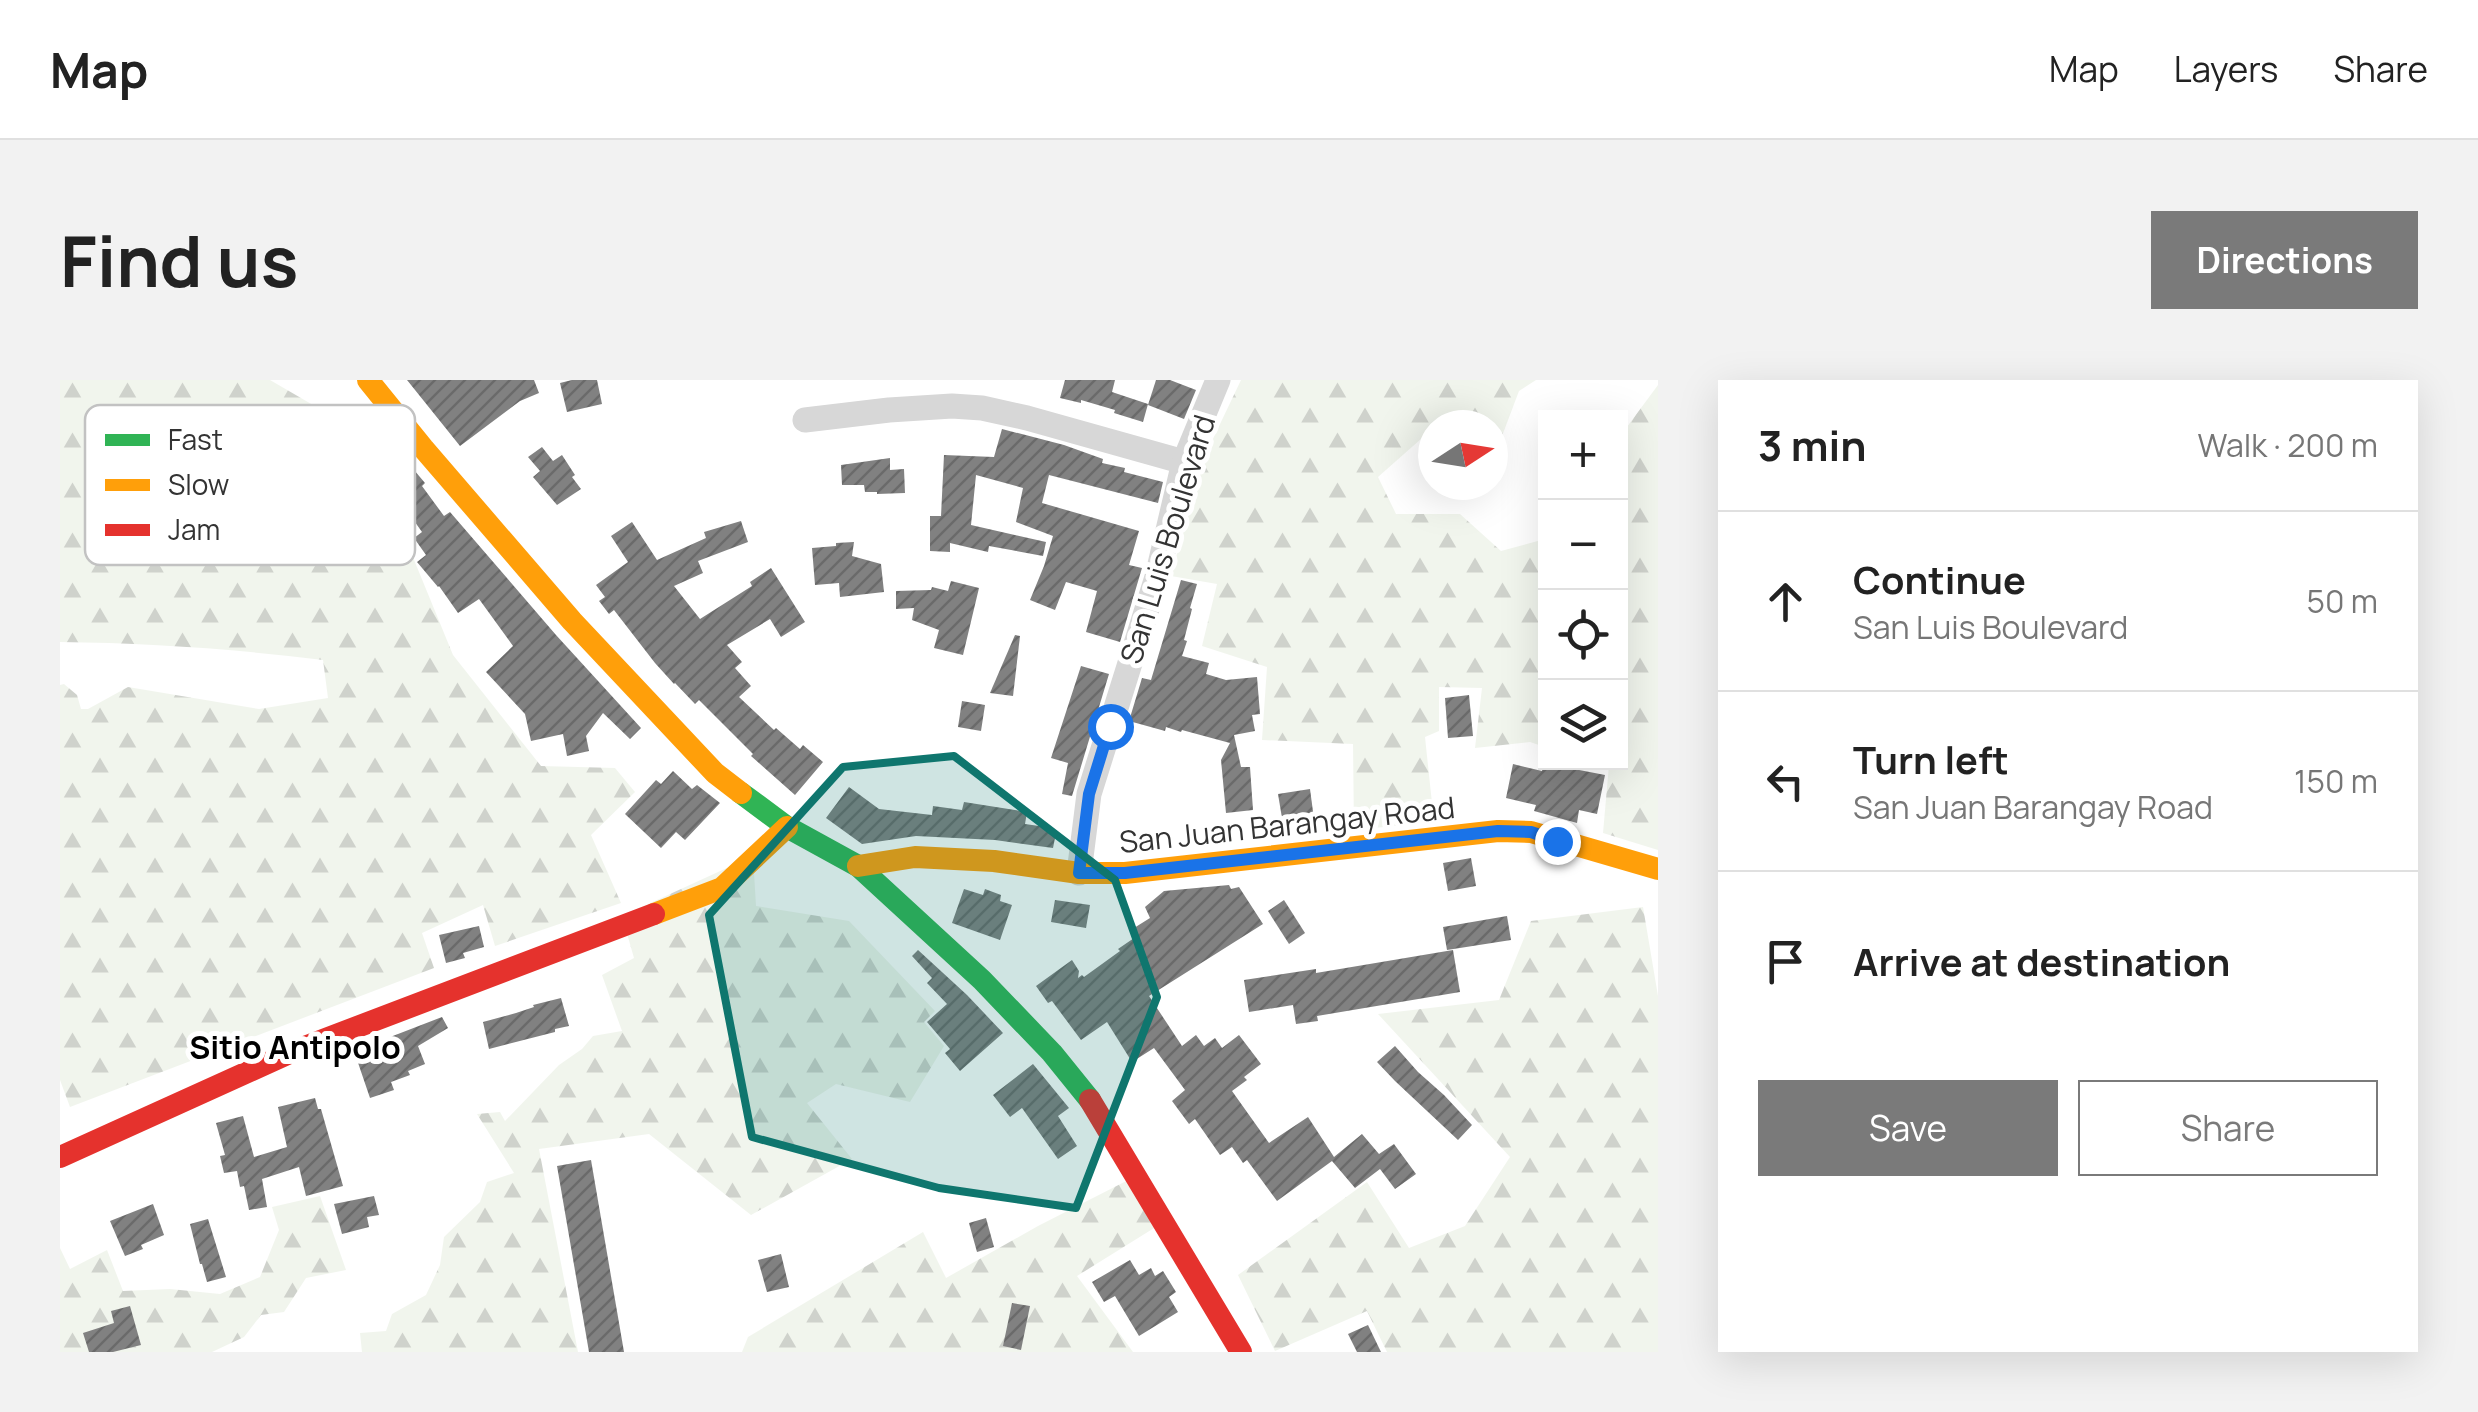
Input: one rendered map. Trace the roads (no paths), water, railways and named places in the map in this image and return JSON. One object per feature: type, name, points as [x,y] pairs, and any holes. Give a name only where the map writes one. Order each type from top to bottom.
[{"type":"street","points":[[368,380],[389,405]]},
{"type":"street","name":"San Luis Boulevard","points":[[1079,873],[1089,794],[1156,577],[1184,462],[1218,380]]},
{"type":"street","points":[[805,420],[905,409],[982,408],[1184,462]]},
{"type":"street","points":[[415,437],[492,530],[715,773],[787,827],[858,866],[982,980],[1052,1053],[1093,1104],[1241,1352]]},
{"type":"street","points":[[60,1157],[294,1052],[722,888],[787,827]]},
{"type":"street","name":"San Juan Barangay Road","points":[[858,866],[915,857],[994,861],[1079,873],[1125,873],[1498,831],[1531,832],[1658,869]]},
{"type":"district","name":"Sitio Antipolo","points":[[295,1047]]}]
